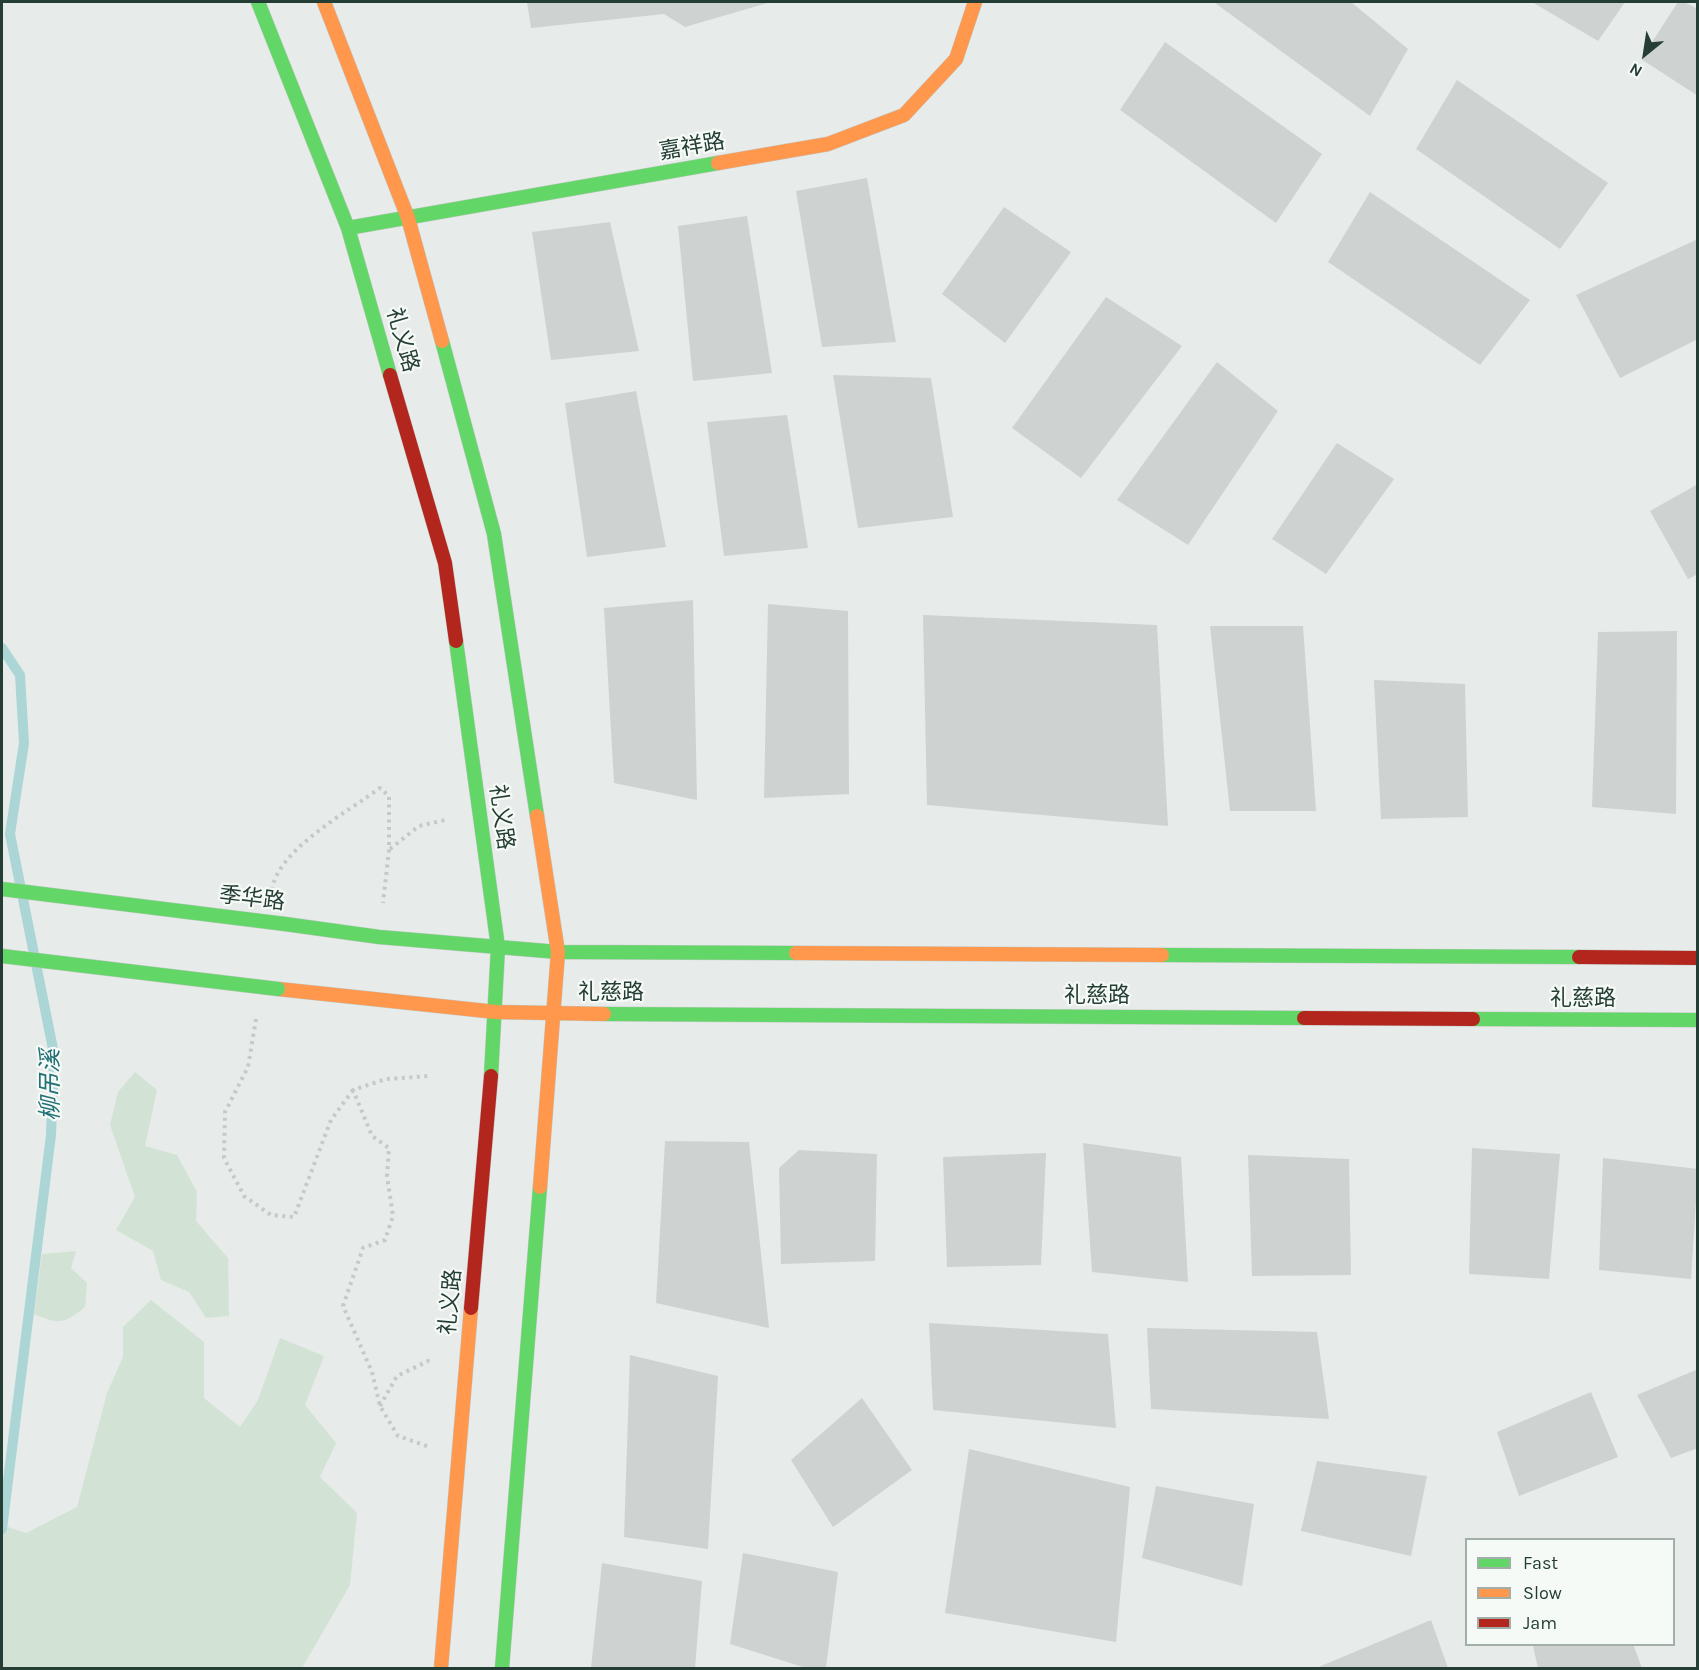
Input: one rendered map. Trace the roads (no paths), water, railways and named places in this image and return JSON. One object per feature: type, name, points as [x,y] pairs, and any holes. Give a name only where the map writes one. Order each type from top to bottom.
[{"type":"main road","name":"礼义路","points":[[258,2],[348,228],[445,562],[498,947],[496,1012],[441,1668]]},
{"type":"main road","name":"礼义路","points":[[324,2],[408,218],[494,534],[558,952],[502,1668]]},
{"type":"main road","name":"嘉祥路","points":[[348,228],[828,144],[904,115],[956,58],[975,2]]},
{"type":"main road","name":"季华路","points":[[2,888],[379,937],[498,947]]},
{"type":"main road","name":"礼慈路","points":[[498,947],[558,952],[1698,958]]},
{"type":"main road","points":[[2,956],[496,1012]]},
{"type":"main road","name":"礼慈路","points":[[496,1012],[1698,1020]]},
{"type":"waterway","name":"柳吊溪","points":[[2,648],[20,675],[24,743],[10,834],[54,1054],[51,1135],[2,1529]]}]
